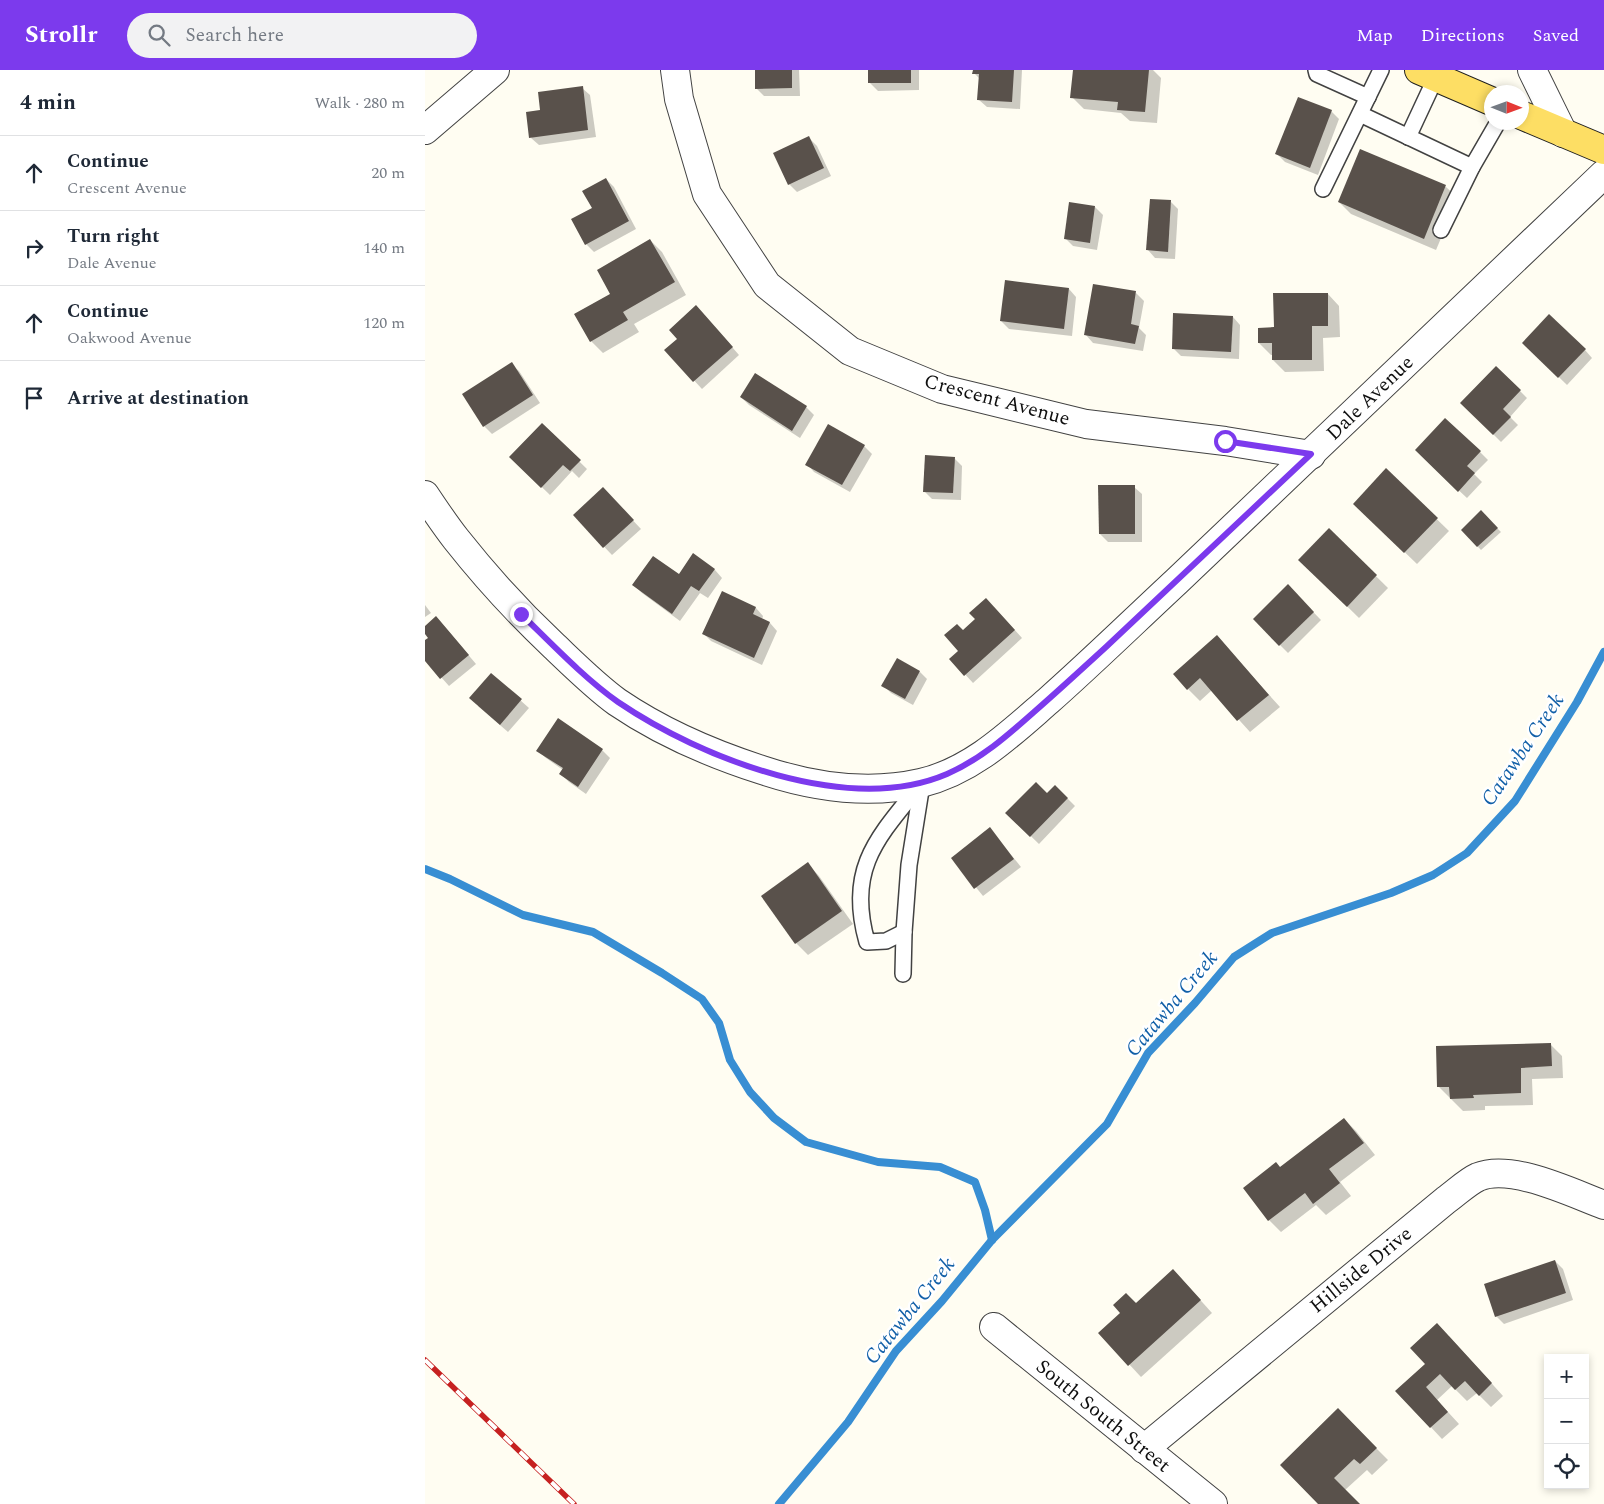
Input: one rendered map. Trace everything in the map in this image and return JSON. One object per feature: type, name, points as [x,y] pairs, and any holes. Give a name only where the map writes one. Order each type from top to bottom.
[{"type":"main road","points":[[1426,72],[1484,98]]},
{"type":"main road","points":[[1529,118],[1604,150]]},
{"type":"street","points":[[425,130],[495,70]]},
{"type":"street","name":"Crescent Avenue","points":[[675,70],[679,99],[707,194],[767,285],[850,351],[942,389],[1086,424],[1225,441],[1311,454]]},
{"type":"street","points":[[1532,70],[1563,133]]},
{"type":"street","name":"Dale Avenue","points":[[425,495],[455,538],[521,614],[574,665],[617,701],[662,728],[727,759],[793,780],[857,789],[877,789],[922,783],[974,761],[1000,743],[1064,686],[1311,454],[1604,174]]},
{"type":"street","name":"Hillside Drive","points":[[1144,1449],[1446,1200],[1478,1177],[1502,1173],[1532,1178],[1604,1205]]},
{"type":"street","name":"South South Street","points":[[994,1327],[1213,1504]]},
{"type":"lane","points":[[1316,70],[1317,74],[1368,97]]},
{"type":"lane","points":[[1323,189],[1381,70]]},
{"type":"lane","points":[[1408,137],[1426,72]]},
{"type":"lane","points":[[1360,114],[1472,167]]},
{"type":"lane","points":[[1441,230],[1472,167],[1493,130]]},
{"type":"lane","points":[[903,974],[909,865],[922,783]]},
{"type":"lane","points":[[904,932],[886,941],[867,942],[859,893],[868,856],[883,831],[922,783]]},
{"type":"building","points":[[755,70],[792,70],[792,88],[755,89]]},
{"type":"building","points":[[868,70],[911,70],[911,83],[868,83]]},
{"type":"building","points":[[973,70],[1014,70],[1012,102],[977,100],[979,74],[972,74]]},
{"type":"building","points":[[1073,70],[1149,70],[1145,112],[1117,110],[1118,102],[1070,98]]},
{"type":"building","points":[[583,86],[588,130],[529,138],[526,112],[540,110],[538,92]]},
{"type":"building","points":[[1298,97],[1332,110],[1310,168],[1275,154]]},
{"type":"building","points":[[809,136],[824,168],[788,185],[773,153]]},
{"type":"building","points":[[1360,149],[1446,185],[1424,239],[1338,202]]},
{"type":"building","points":[[606,178],[629,221],[585,245],[571,219],[592,208],[582,191]]},
{"type":"building","points":[[1150,199],[1171,200],[1168,252],[1146,250]]},
{"type":"building","points":[[1069,202],[1095,206],[1090,243],[1064,239]]},
{"type":"building","points":[[650,239],[675,282],[623,312],[628,320],[590,342],[574,314],[610,294],[597,270]]},
{"type":"building","points":[[1005,280],[1069,288],[1064,329],[1000,321]]},
{"type":"building","points":[[1093,284],[1136,291],[1131,324],[1139,326],[1135,344],[1084,335]]},
{"type":"building","points":[[1273,293],[1328,293],[1328,326],[1312,326],[1312,360],[1272,360],[1272,343],[1258,343],[1258,328],[1274,327]]},
{"type":"building","points":[[696,305],[733,347],[693,382],[664,350],[677,339],[669,330]]},
{"type":"building","points":[[1173,313],[1233,316],[1231,352],[1172,349]]},
{"type":"building","points":[[1549,314],[1586,349],[1558,378],[1522,343]]},
{"type":"building","points":[[512,362],[533,395],[483,427],[462,394]]},
{"type":"building","points":[[1496,366],[1521,390],[1503,409],[1511,417],[1493,435],[1460,403]]},
{"type":"building","points":[[755,373],[807,406],[792,431],[740,397]]},
{"type":"building","points":[[1445,418],[1481,451],[1467,466],[1475,473],[1458,492],[1415,450]]},
{"type":"building","points":[[542,423],[581,460],[570,471],[563,465],[541,488],[509,457]]},
{"type":"building","points":[[828,424],[865,445],[842,485],[805,465]]},
{"type":"building","points":[[925,455],[955,457],[953,493],[923,492]]},
{"type":"building","points":[[1386,468],[1438,518],[1404,553],[1353,504]]},
{"type":"building","points":[[1098,485],[1135,485],[1135,534],[1099,534]]},
{"type":"building","points":[[603,487],[634,520],[603,548],[573,515]]},
{"type":"building","points":[[1481,510],[1498,528],[1477,547],[1461,530]]},
{"type":"building","points":[[1329,528],[1377,575],[1347,607],[1298,560]]},
{"type":"building","points":[[693,553],[715,569],[699,591],[691,586],[672,614],[632,585],[653,556],[679,574]]},
{"type":"building","points":[[1288,584],[1314,612],[1279,646],[1253,619]]},
{"type":"building","points":[[722,591],[756,607],[753,614],[770,622],[754,658],[702,634]]},
{"type":"building","points":[[986,598],[1015,630],[964,676],[949,659],[958,651],[944,635],[957,624],[963,630],[975,619],[969,613]]},
{"type":"building","points":[[436,616],[469,655],[440,679],[425,661],[425,640],[428,638],[425,634],[425,626]]},
{"type":"building","points":[[1217,635],[1269,695],[1237,721],[1200,678],[1187,690],[1173,674]]},
{"type":"building","points":[[897,658],[920,671],[905,699],[881,686]]},
{"type":"building","points":[[491,673],[522,699],[500,725],[469,698]]},
{"type":"building","points":[[558,718],[603,749],[578,787],[559,774],[563,768],[536,751]]},
{"type":"building","points":[[1036,782],[1047,793],[1055,785],[1068,798],[1030,837],[1005,813]]},
{"type":"building","points":[[990,827],[1014,859],[974,889],[951,858]]},
{"type":"building","points":[[808,862],[842,911],[795,944],[761,896]]},
{"type":"building","points":[[1551,1043],[1552,1066],[1521,1068],[1521,1093],[1473,1095],[1474,1098],[1450,1099],[1449,1087],[1437,1087],[1436,1046]]},
{"type":"building","points":[[1344,1118],[1364,1143],[1329,1169],[1340,1183],[1313,1204],[1305,1193],[1268,1221],[1243,1188],[1276,1162],[1280,1167]]},
{"type":"building","points":[[1555,1260],[1566,1293],[1495,1317],[1484,1284]]},
{"type":"building","points":[[1173,1269],[1201,1300],[1128,1366],[1098,1333],[1120,1313],[1113,1305],[1126,1293],[1136,1303]]},
{"type":"building","points":[[1437,1323],[1492,1383],[1479,1396],[1465,1381],[1455,1390],[1440,1374],[1426,1387],[1448,1412],[1430,1428],[1395,1391],[1425,1364],[1410,1348]]},
{"type":"building","points":[[1338,1408],[1377,1448],[1360,1464],[1354,1459],[1334,1478],[1360,1504],[1318,1504],[1280,1465]]},
{"type":"waterway","name":"Catawba Creek","points":[[779,1504],[848,1422],[896,1351],[942,1301],[992,1240],[1107,1124],[1148,1053],[1195,1003],[1234,957],[1272,933],[1391,893],[1433,875],[1467,853],[1515,801],[1577,702],[1604,652]]},
{"type":"waterway","points":[[425,869],[450,879],[523,915],[593,932],[702,999],[719,1023],[730,1060],[750,1092],[774,1118],[806,1142],[878,1162],[940,1167],[975,1182],[985,1210],[992,1240]]},
{"type":"railway","points":[[425,1360],[574,1504]]},
{"type":"route","points":[[521,614],[574,665],[617,701],[662,728],[727,759],[793,780],[857,789],[877,789],[922,783],[974,761],[1000,743],[1064,686],[1311,454],[1225,441]]}]
